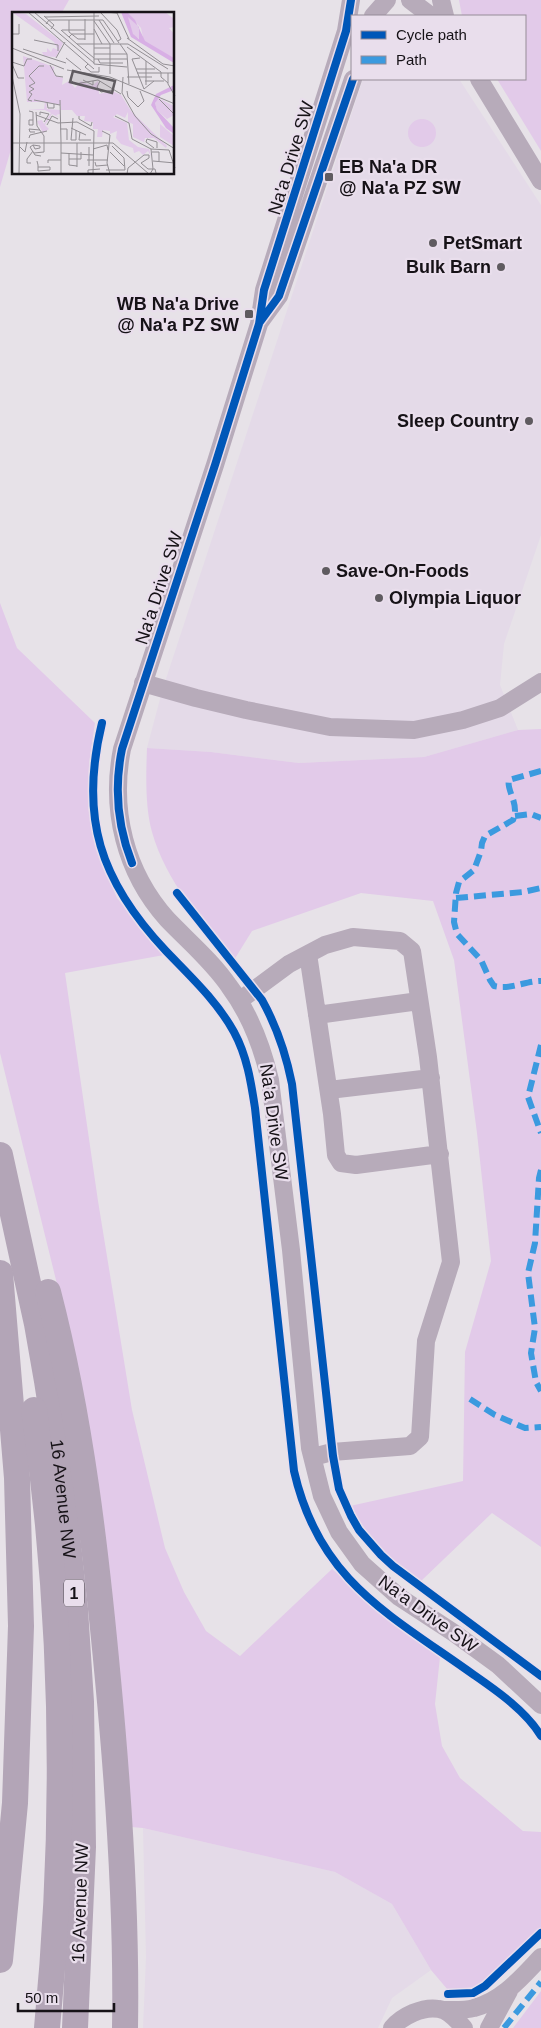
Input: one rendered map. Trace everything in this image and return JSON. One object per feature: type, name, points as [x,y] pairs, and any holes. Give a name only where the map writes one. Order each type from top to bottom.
[{"type":"highway","name":"16 Avenue NW","points":[[1,1160],[38,1324],[58,1452],[76,1609],[81,1702],[83,1847],[75,2028]]},
{"type":"highway","points":[[1,1160],[40,1264],[61,1343],[74,1405],[89,1503],[104,1630],[122,1836],[126,1975],[125,2028]]},
{"type":"highway","name":"16 Avenue NW","points":[[0,1236],[19,1319],[37,1431],[49,1531],[57,1639],[61,1765],[60,1842],[57,1920],[47,2028]]},
{"type":"highway","points":[[0,1274],[17,1478],[22,1626],[14,1803],[0,1960]]},
{"type":"street","name":"Na'a Drive SW","points":[[351,0],[346,31],[264,290],[259,324],[122,749],[119,765],[119,815],[126,848],[139,878],[157,907],[218,972],[240,1001],[262,1048],[270,1080],[313,1457],[322,1496],[339,1532],[362,1564],[399,1597],[498,1665],[541,1705]]},
{"type":"street","points":[[374,15],[387,0]]},
{"type":"street","points":[[410,0],[430,15]]},
{"type":"street","points":[[442,0],[446,15]]},
{"type":"street","name":"Na'a Drive SW","points":[[259,324],[279,296],[353,80]]},
{"type":"street","points":[[480,80],[541,181]]},
{"type":"street","points":[[143,682],[230,706],[330,727],[414,730],[462,720],[500,708],[541,682]]},
{"type":"street","points":[[240,1001],[289,964],[325,945],[353,937],[400,941],[412,951],[431,1078],[451,1262],[426,1342],[420,1437],[410,1446],[332,1452],[313,1457]]},
{"type":"street","points":[[308,954],[329,1090],[336,1155],[341,1163],[356,1165],[440,1154]]},
{"type":"street","points":[[317,1014],[419,1001]]},
{"type":"street","points":[[329,1090],[431,1078]]},
{"type":"street","points":[[443,2010],[472,2009],[490,2003],[509,1991],[541,1957]]},
{"type":"street","points":[[489,2028],[509,1991]]},
{"type":"street","points":[[392,2028],[401,2019],[410,2014],[438,2008],[457,2020],[464,2028]]},
{"type":"shaded area","points":[[0,0],[69,0],[62,12],[12,12],[12,146],[0,187]]},
{"type":"shaded area","points":[[459,0],[541,0],[541,151],[498,80],[526,80],[526,15],[462,15]]},
{"type":"shaded area","points":[[363,80],[460,80],[541,205],[541,535],[504,644],[500,685],[518,730],[424,757],[299,763],[211,752],[147,748],[163,688]]},
{"type":"shaded area","points":[[422,119],[432,123],[436,133],[432,143],[422,147],[412,143],[408,133],[412,123]]},
{"type":"shaded area","points":[[0,603],[17,648],[95,723],[89,764],[88,807],[97,851],[117,898],[164,955],[65,973],[98,1201],[132,1410],[165,1548],[184,1592],[206,1631],[240,1656],[332,1569],[440,1657],[435,1704],[442,1746],[460,1778],[523,1831],[541,1832],[541,1928],[476,1987],[448,1990],[431,1970],[392,1904],[335,1872],[143,1828],[131,1827],[74,1353],[0,1053]]},
{"type":"shaded area","points":[[541,729],[541,1547],[492,1513],[420,1582],[380,1548],[350,1506],[463,1481],[465,1352],[491,1261],[477,1133],[454,960],[433,901],[361,893],[252,931],[234,960],[186,900],[166,868],[158,850],[148,812],[147,748],[211,752],[299,763],[424,757],[518,730]]},
{"type":"shaded area","points":[[143,1828],[335,1872],[392,1904],[431,1970],[392,1998],[378,2028],[143,2028],[146,1957]]},
{"type":"shaded area","points":[[541,1991],[541,2028],[513,2028]]},
{"type":"marked path","points":[[541,771],[509,780],[509,788],[515,808],[513,820],[485,836],[474,870],[459,882],[456,893],[454,922],[457,934],[481,960],[494,986],[506,987],[541,981]]},
{"type":"marked path","points":[[515,816],[531,814],[541,818]]},
{"type":"marked path","points":[[456,898],[523,892],[541,888]]},
{"type":"marked path","points":[[541,1045],[528,1097],[541,1133]]},
{"type":"marked path","points":[[541,1170],[535,1243],[528,1273],[535,1328],[531,1353],[536,1382],[541,1391]]},
{"type":"marked path","points":[[470,1399],[495,1415],[525,1428],[541,1427]]},
{"type":"marked path","points":[[504,2028],[541,1982]]},
{"type":"cycle path","points":[[132,863],[123,835],[118,806],[118,778],[122,749],[259,324],[264,290],[346,31],[351,0]]},
{"type":"cycle path","points":[[260,322],[279,296],[353,80]]},
{"type":"cycle path","points":[[102,723],[95,757],[93,788],[95,818],[101,846],[111,873],[125,899],[143,925],[220,1010],[234,1032],[248,1069],[255,1108],[294,1471],[305,1509],[321,1541],[340,1568],[362,1591],[386,1613],[501,1695],[527,1718],[541,1736]]},
{"type":"cycle path","points":[[177,893],[262,1000],[277,1031],[287,1062],[292,1084],[333,1456],[339,1489],[351,1516],[359,1530],[393,1566],[541,1676]]},
{"type":"cycle path","points":[[448,1994],[473,1993],[485,1986],[541,1933]]},
{"type":"place","name":"EB Na'a DR @ Na'a PZ SW","points":[[329,177]]},
{"type":"place","name":"PetSmart","points":[[433,243]]},
{"type":"place","name":"Bulk Barn","points":[[501,267]]},
{"type":"place","name":"WB Na'a Drive @ Na'a PZ SW","points":[[249,314]]},
{"type":"place","name":"Sleep Country","points":[[529,421]]},
{"type":"place","name":"Save-On-Foods","points":[[326,571]]},
{"type":"place","name":"Olympia Liquor","points":[[379,598]]}]
